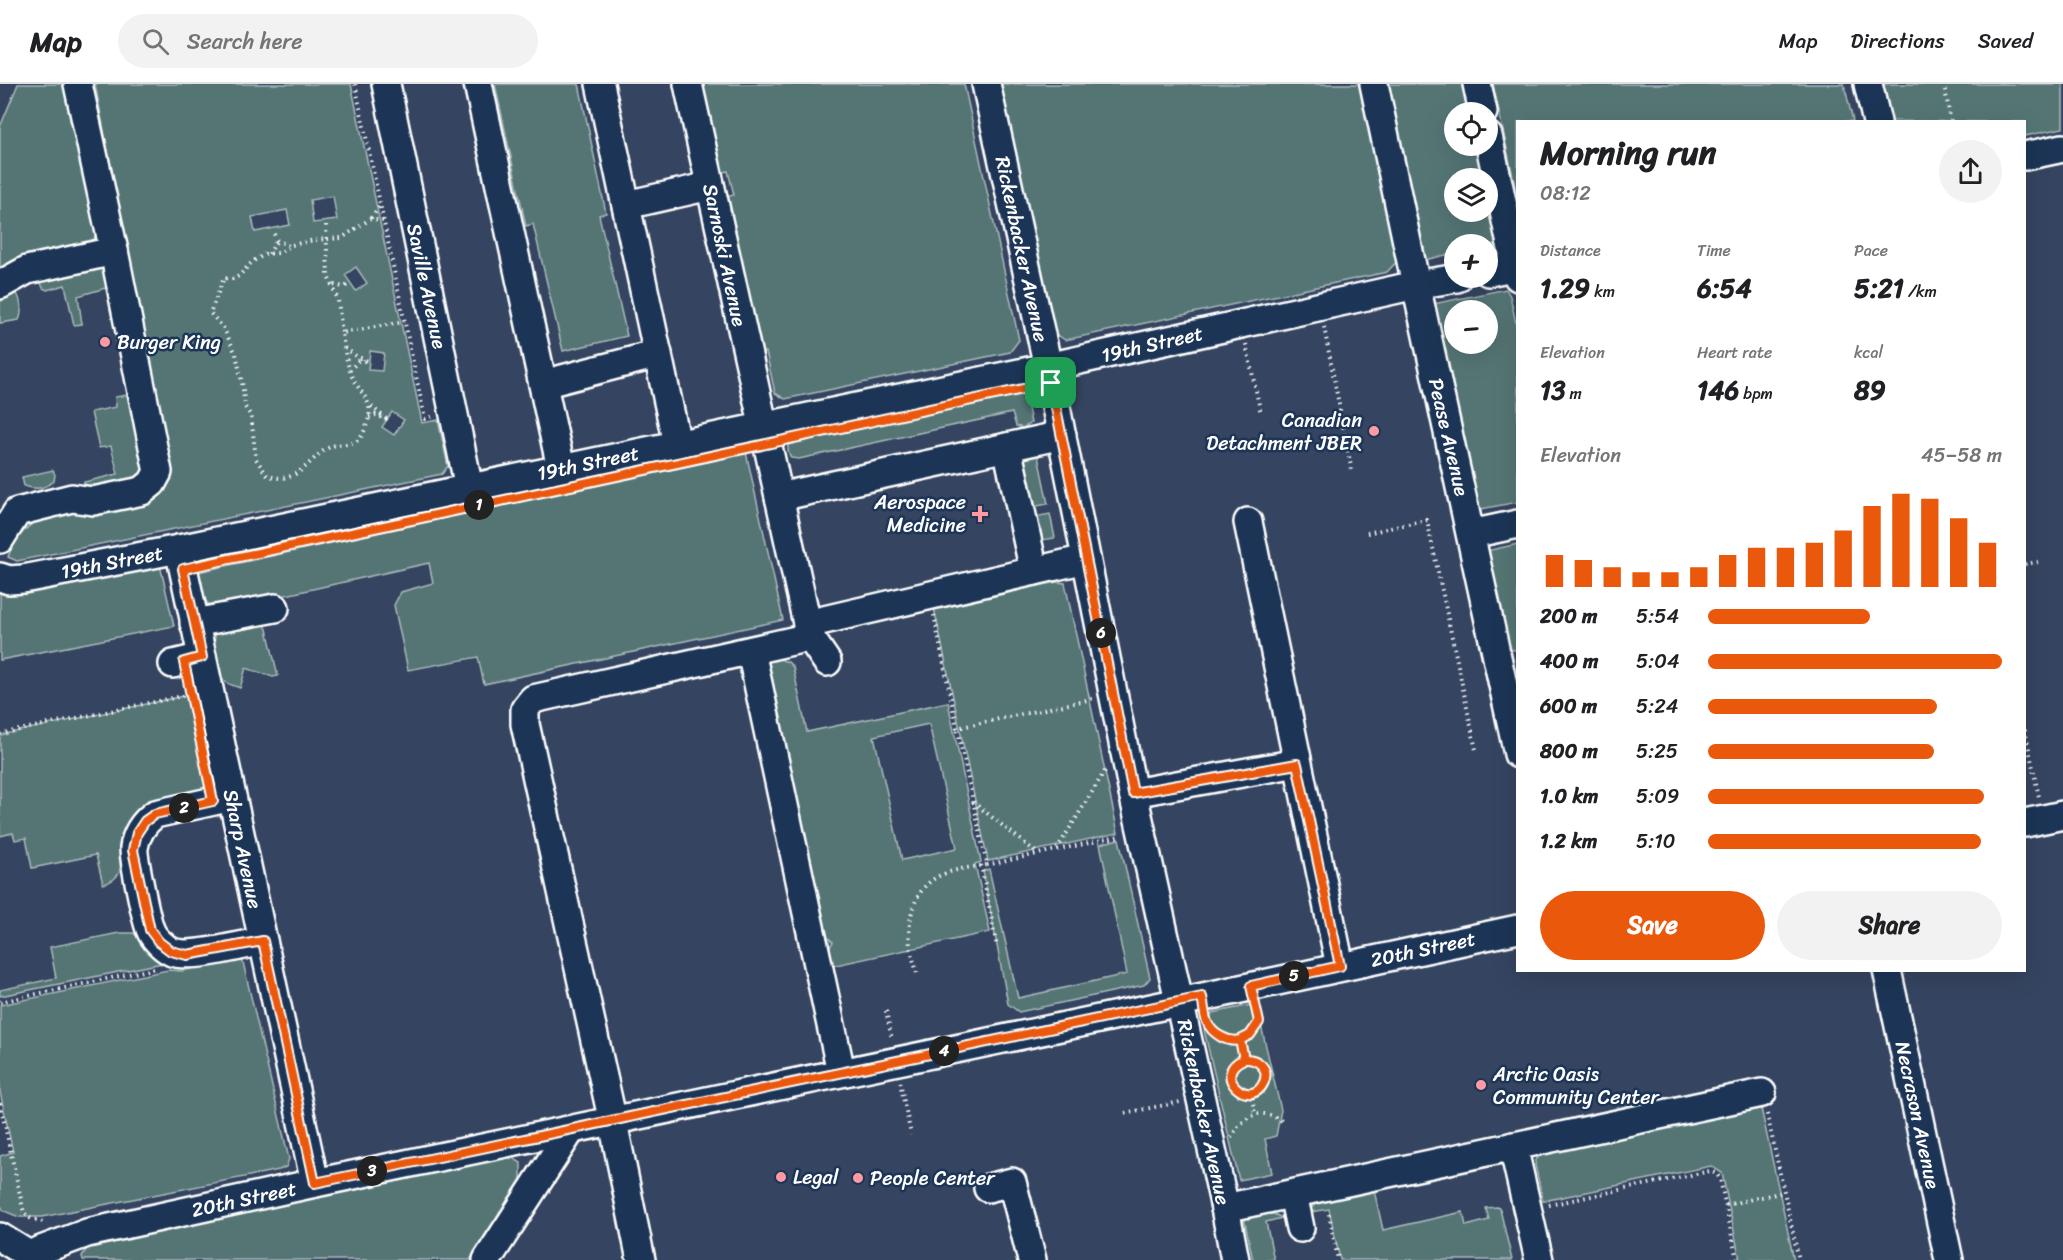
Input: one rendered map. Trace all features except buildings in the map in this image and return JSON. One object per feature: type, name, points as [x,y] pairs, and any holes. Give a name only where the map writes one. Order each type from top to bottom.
[{"type":"street","points":[[0,539],[17,512],[72,498],[93,501],[142,491],[152,483],[158,472],[78,84]]},
{"type":"street","name":"Saville Avenue","points":[[386,84],[469,488]]},
{"type":"street","points":[[478,84],[561,468]]},
{"type":"street","points":[[600,84],[677,444]]},
{"type":"street","name":"Sarnoski Avenue","points":[[688,84],[809,631]]},
{"type":"street","name":"Rickenbacker Avenue","points":[[986,84],[1048,367],[1133,793],[1142,832],[1191,1000],[1201,1098],[1235,1260]]},
{"type":"street","name":"Pease Avenue","points":[[1374,84],[1471,534],[1510,672],[1516,734]]},
{"type":"street","points":[[1477,84],[1481,102]]},
{"type":"street","points":[[1868,84],[1876,120]]},
{"type":"street","points":[[2026,156],[2063,148]]},
{"type":"street","points":[[1492,156],[1516,265]]},
{"type":"street","points":[[626,205],[710,186]]},
{"type":"street","points":[[0,285],[27,270],[114,252]]},
{"type":"street","points":[[1498,271],[1516,270]]},
{"type":"street","name":"19th Street","points":[[0,577],[9,580],[23,579],[179,549],[1048,367],[1444,280]]},
{"type":"street","points":[[543,384],[658,354]]},
{"type":"street","points":[[778,496],[1062,435]]},
{"type":"street","points":[[1007,447],[1035,571]]},
{"type":"street","points":[[1248,522],[1340,966]]},
{"type":"street","points":[[1471,534],[1516,524]]},
{"type":"street","name":"Sharp Avenue","points":[[179,549],[194,622],[186,661],[232,797],[315,1183]]},
{"type":"street","points":[[641,1260],[613,1122],[525,724],[525,709],[533,699],[751,651],[809,631],[930,596],[1086,559]]},
{"type":"street","points":[[194,622],[275,608]]},
{"type":"street","points":[[809,631],[827,662]]},
{"type":"street","points":[[751,651],[841,1072]]},
{"type":"street","points":[[1133,793],[1297,764]]},
{"type":"street","points":[[232,797],[155,814],[145,821],[137,833],[133,850],[150,930],[159,942],[171,951],[187,955],[263,941]]},
{"type":"street","name":"20th Street","points":[[33,1257],[87,1233],[1516,929]]},
{"type":"street","name":"Necrason Avenue","points":[[1887,972],[1948,1260]]},
{"type":"street","points":[[1225,1208],[1762,1093]]},
{"type":"street","points":[[487,1260],[571,1130]]},
{"type":"street","points":[[1514,1146],[1539,1260]]},
{"type":"street","points":[[988,1188],[1012,1182],[1032,1260]]},
{"type":"street","points":[[1293,1194],[1300,1228]]},
{"type":"street","points":[[0,1237],[33,1257]]},
{"type":"path","points":[[355,84],[424,419],[439,415]]},
{"type":"path","points":[[1944,84],[1951,120]]},
{"type":"path","points":[[326,225],[327,239],[327,266],[338,300],[350,370],[356,385],[367,398],[369,417],[358,440],[325,450],[304,470],[294,475],[274,478],[267,475],[256,459],[251,416],[245,407],[236,354],[223,327],[210,313],[225,278],[233,279],[239,276],[258,257],[279,253],[314,240],[327,239],[342,238],[370,219],[380,207]]},
{"type":"path","points":[[370,219],[383,220]]},
{"type":"path","points":[[274,234],[276,240],[290,247]]},
{"type":"path","points":[[269,254],[276,240]]},
{"type":"path","points":[[332,283],[344,287],[350,284]]},
{"type":"path","points":[[338,300],[344,287]]},
{"type":"path","points":[[342,333],[404,322]]},
{"type":"path","points":[[1323,324],[1352,472]]},
{"type":"path","points":[[1245,341],[1261,414]]},
{"type":"path","points":[[345,347],[356,356],[368,361],[358,361],[350,370]]},
{"type":"path","points":[[369,404],[386,419],[376,415],[369,417]]},
{"type":"path","points":[[1366,533],[1427,520],[1476,750]]},
{"type":"path","points":[[2026,564],[2038,562]]},
{"type":"path","points":[[930,596],[987,865]]},
{"type":"path","points":[[0,734],[191,694],[186,661]]},
{"type":"path","points":[[957,728],[1113,694]]},
{"type":"path","points":[[2026,735],[2044,819]]},
{"type":"path","points":[[1057,850],[1123,743]]},
{"type":"path","points":[[973,802],[1037,854]]},
{"type":"path","points":[[917,973],[910,947],[910,926],[917,896],[927,884],[941,875],[1142,832]]},
{"type":"path","points":[[981,866],[997,947]]},
{"type":"path","points":[[0,1002],[159,968]]},
{"type":"path","points":[[1191,1000],[1218,1035],[1229,1040],[1240,1040],[1250,1035],[1259,1022],[1251,986]]},
{"type":"path","points":[[1240,1040],[1244,1059]]},
{"type":"path","points":[[1244,1059],[1254,1059],[1259,1062],[1265,1072],[1260,1088],[1251,1092],[1238,1089],[1231,1080],[1230,1074],[1234,1064],[1244,1059]]},
{"type":"path","points":[[1251,1092],[1255,1114]]},
{"type":"path","points":[[1762,1093],[1799,1260]]},
{"type":"path","points":[[1125,1113],[1201,1098]]},
{"type":"path","points":[[0,1103],[24,1213],[38,1222],[48,1223]]},
{"type":"path","points":[[1230,1140],[1246,1118],[1255,1114],[1264,1113],[1282,1121]]},
{"type":"path","points":[[1528,1210],[1710,1171],[1717,1174],[1720,1179],[1737,1260]]},
{"type":"path","points":[[1726,1205],[1784,1192]]},
{"type":"path","points":[[1329,1214],[1338,1260]]},
{"type":"green space","points":[[18,84],[67,84],[97,230],[94,239],[88,245],[15,261],[0,268],[0,127]]},
{"type":"green space","points":[[95,84],[351,84],[422,423],[438,420],[448,466],[442,474],[17,561],[8,557],[20,536],[38,520],[142,497],[155,489],[126,245]],"holes":[[[333,196],[337,220],[313,223],[310,200]],[[287,210],[290,225],[255,232],[252,217]],[[356,267],[367,283],[356,291],[345,275]],[[370,351],[384,353],[382,371],[368,370]],[[392,412],[404,420],[394,435],[382,427]]]},
{"type":"green space","points":[[495,84],[579,84],[606,213],[599,215],[627,336],[563,351],[533,224],[526,226]]},
{"type":"green space","points":[[701,84],[964,84],[1019,340],[1010,352],[785,399],[775,393],[766,352],[757,354],[725,197],[734,195],[728,171],[719,173]]},
{"type":"green space","points":[[1001,84],[1364,84],[1402,256],[1387,272],[1065,340],[1053,332]]},
{"type":"green space","points":[[1384,84],[1463,84],[1467,102],[1444,102],[1444,156],[1478,156],[1481,168],[1444,168],[1444,222],[1492,222],[1495,234],[1444,234],[1444,255],[1424,260]]},
{"type":"green space","points":[[1493,84],[1844,84],[1853,120],[1516,120],[1516,191]]},
{"type":"green space","points":[[1882,84],[2063,84],[2063,128],[2026,136],[2026,120],[1890,120]]},
{"type":"green space","points":[[104,267],[109,287],[78,296],[82,324],[74,325],[65,285],[47,290],[41,283],[45,279]]},
{"type":"green space","points":[[1506,289],[1510,296],[1516,323],[1516,502],[1476,510],[1433,304],[1444,302],[1444,354],[1498,354],[1498,300],[1452,300]]},
{"type":"green space","points":[[14,290],[21,304],[19,320],[0,323],[0,302]]},
{"type":"green space","points":[[1023,383],[1031,423],[1023,428],[1016,426],[1012,413],[799,459],[791,458],[788,451],[792,432]]},
{"type":"green space","points":[[132,394],[147,462],[142,479],[84,489],[84,482],[118,474],[111,446],[99,448],[91,412],[116,407],[115,397]]},
{"type":"green space","points":[[746,452],[783,620],[484,684],[478,657],[408,670],[394,605],[401,592],[433,583],[429,563],[224,609],[216,608],[206,602],[202,592],[198,572]]},
{"type":"green space","points":[[1031,455],[1038,456],[1048,504],[1026,508],[1021,463]]},
{"type":"green space","points":[[53,470],[54,481],[46,486],[36,488],[24,486],[22,477]]},
{"type":"green space","points":[[1050,514],[1055,538],[1042,540],[1036,538],[1028,518]]},
{"type":"green space","points":[[1516,544],[1516,649],[1507,651],[1486,551]]},
{"type":"green space","points":[[160,565],[174,626],[0,660],[0,591],[19,594]]},
{"type":"green space","points":[[1057,582],[1065,583],[1118,833],[988,861],[934,608]]},
{"type":"green space","points":[[264,623],[278,676],[273,677],[246,668],[240,688],[227,683],[222,679],[216,665],[214,642],[218,629]]},
{"type":"green space","points":[[779,659],[788,662],[793,667],[807,732],[948,702],[981,862],[975,864],[990,932],[836,965],[831,963],[827,951],[833,942],[818,929],[764,669],[770,662]],"holes":[[[929,724],[957,848],[902,860],[874,736]]]},
{"type":"green space","points":[[189,695],[209,790],[150,802],[136,811],[123,832],[120,868],[116,878],[103,884],[96,855],[32,868],[26,838],[15,840],[13,833],[0,836],[0,735]]},
{"type":"green space","points":[[1119,839],[1150,978],[1144,985],[1019,1012],[1008,1004],[983,871],[989,869],[1018,998],[1127,974],[1100,844]]},
{"type":"green space","points":[[119,933],[133,933],[172,961],[0,996],[0,990],[56,978],[50,947]]},
{"type":"green space","points":[[242,958],[289,1159],[286,1167],[42,1217],[19,1217],[4,1211],[0,1204],[0,1156],[13,1152],[0,1092],[0,1005],[168,970],[182,971]]},
{"type":"green space","points":[[1256,1004],[1281,1110],[1276,1136],[1265,1139],[1272,1173],[1239,1180],[1204,1030],[1212,1013]]},
{"type":"green space","points":[[1761,1108],[1794,1260],[1740,1260],[1722,1173],[1711,1166],[1543,1201],[1535,1165],[1540,1155]]},
{"type":"green space","points":[[500,1157],[513,1158],[521,1163],[521,1182],[470,1260],[83,1260],[82,1256],[88,1247],[104,1240]]},
{"type":"green space","points":[[1374,1190],[1383,1230],[1463,1212],[1466,1226],[1489,1220],[1486,1208],[1497,1207],[1500,1209],[1512,1260],[1340,1260],[1329,1209],[1305,1213],[1319,1202]]},
{"type":"green space","points":[[1257,1214],[1274,1214],[1282,1218],[1266,1222],[1274,1260],[1253,1260],[1244,1218]]},
{"type":"place","name":"Burger King","points":[[105,342]]},
{"type":"place","name":"Canadian Detachment JBER","points":[[1374,431]]},
{"type":"place","name":"Aerospace Medicine","points":[[980,514]]},
{"type":"place","name":"Arctic Oasis Community Center","points":[[1481,1085]]},
{"type":"place","name":"Legal","points":[[781,1177]]},
{"type":"place","name":"People Center","points":[[858,1178]]},
{"type":"route","points":[[1051,383],[183,569],[202,657],[184,662],[213,801],[155,814],[145,821],[137,833],[133,850],[150,930],[159,942],[171,951],[187,955],[263,941],[315,1183],[1202,997],[1208,1023],[1218,1035],[1229,1040],[1240,1040],[1244,1059],[1234,1064],[1230,1074],[1233,1085],[1249,1093],[1260,1088],[1265,1078],[1263,1066],[1254,1059],[1244,1059],[1240,1040],[1250,1035],[1259,1022],[1251,986],[1340,966],[1297,764],[1133,793],[1051,383]]}]
